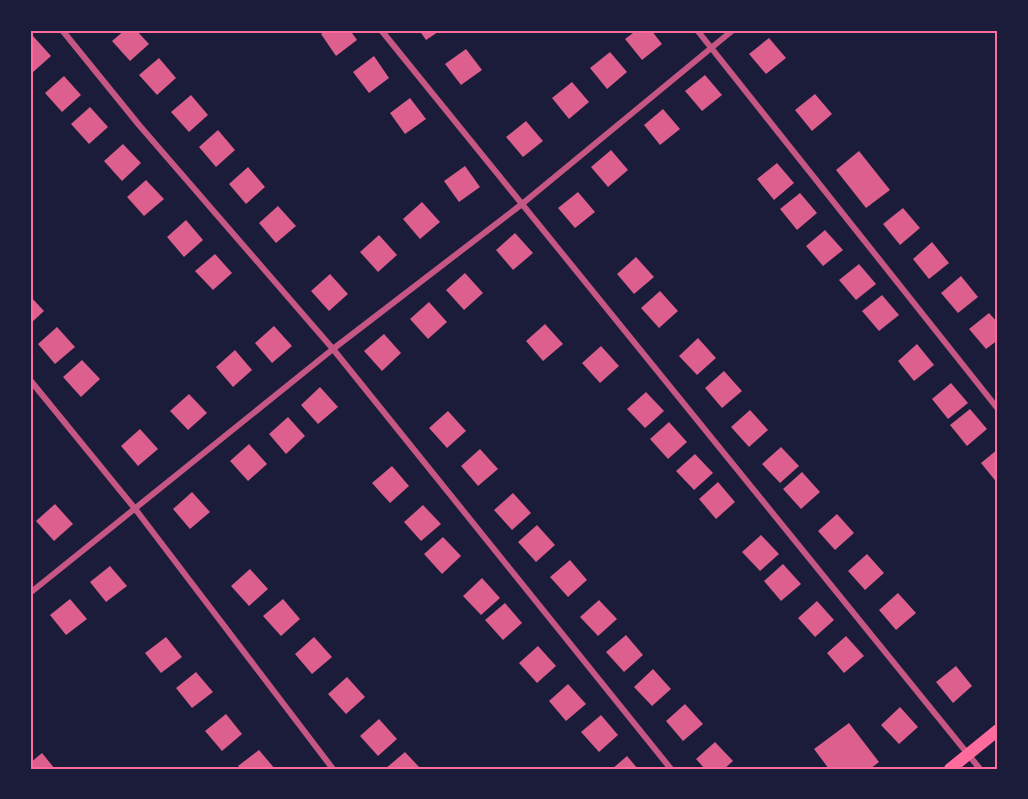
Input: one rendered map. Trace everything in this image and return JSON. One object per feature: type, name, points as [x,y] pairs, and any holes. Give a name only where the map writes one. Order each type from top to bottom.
[{"type":"main road","points":[[950,769],[998,730]]},
{"type":"street","points":[[62,30],[146,134],[333,349],[671,769]]},
{"type":"street","points":[[381,30],[980,769]]},
{"type":"street","points":[[696,30],[998,408]]},
{"type":"street","points":[[30,593],[136,510],[333,349],[522,204],[733,30]]},
{"type":"street","points":[[30,380],[136,510],[333,769]]},
{"type":"building","points":[[125,30],[136,30],[149,44],[130,61],[112,41]]},
{"type":"building","points":[[326,30],[350,30],[357,40],[336,56],[321,34]]},
{"type":"building","points":[[419,30],[441,30],[426,40]]},
{"type":"building","points":[[637,30],[651,30],[662,44],[642,60],[625,39]]},
{"type":"building","points":[[33,36],[51,56],[32,73],[30,39]]},
{"type":"building","points":[[769,38],[786,58],[766,74],[749,54]]},
{"type":"building","points":[[466,49],[482,70],[461,85],[445,64]]},
{"type":"building","points":[[610,52],[627,72],[607,89],[590,68]]},
{"type":"building","points":[[374,56],[389,78],[369,93],[353,72]]},
{"type":"building","points":[[159,58],[176,78],[157,95],[139,75]]},
{"type":"building","points":[[705,75],[722,95],[702,111],[685,91]]},
{"type":"building","points":[[64,76],[81,95],[62,112],[45,93]]},
{"type":"building","points":[[572,82],[589,102],[569,119],[552,98]]},
{"type":"building","points":[[815,94],[832,114],[812,131],[795,110]]},
{"type":"building","points":[[191,95],[208,115],[189,132],[171,112]]},
{"type":"building","points":[[410,98],[426,119],[405,134],[390,113]]},
{"type":"building","points":[[90,107],[108,127],[89,144],[71,124]]},
{"type":"building","points":[[663,109],[680,129],[660,145],[644,125]]},
{"type":"building","points":[[526,121],[543,141],[523,157],[506,137]]},
{"type":"building","points":[[218,130],[235,150],[216,167],[199,147]]},
{"type":"building","points":[[123,144],[141,163],[122,181],[104,161]]},
{"type":"building","points":[[611,150],[628,170],[608,187],[591,167]]},
{"type":"building","points":[[859,151],[890,190],[866,208],[836,170]]},
{"type":"building","points":[[777,163],[794,183],[774,200],[757,179]]},
{"type":"building","points":[[465,166],[480,187],[459,202],[444,181]]},
{"type":"building","points":[[248,167],[265,187],[246,204],[229,184]]},
{"type":"building","points":[[146,180],[164,199],[144,216],[127,197]]},
{"type":"building","points":[[578,192],[595,212],[575,228],[558,208]]},
{"type":"building","points":[[800,193],[817,213],[797,230],[780,209]]},
{"type":"building","points":[[422,202],[440,222],[420,239],[403,219]]},
{"type":"building","points":[[278,206],[296,226],[276,243],[259,223]]},
{"type":"building","points":[[903,208],[920,228],[900,245],[883,224]]},
{"type":"building","points":[[186,220],[203,240],[184,257],[167,237]]},
{"type":"building","points":[[825,230],[843,250],[823,266],[806,246]]},
{"type":"building","points":[[515,233],[533,253],[513,270],[496,250]]},
{"type":"building","points":[[379,235],[397,255],[378,272],[360,252]]},
{"type":"building","points":[[932,242],[949,263],[929,279],[913,259]]},
{"type":"building","points":[[215,254],[232,273],[213,290],[195,271]]},
{"type":"building","points":[[636,257],[654,277],[634,294],[617,274]]},
{"type":"building","points":[[859,264],[876,284],[856,300],[839,280]]},
{"type":"building","points":[[465,273],[483,293],[464,310],[446,290]]},
{"type":"building","points":[[330,274],[348,294],[329,311],[311,291]]},
{"type":"building","points":[[961,276],[978,297],[958,313],[941,293]]},
{"type":"building","points":[[660,291],[678,311],[659,328],[641,308]]},
{"type":"building","points":[[882,295],[899,315],[879,331],[862,311]]},
{"type":"building","points":[[30,296],[44,311],[30,324]]},
{"type":"building","points":[[429,302],[447,322],[428,339],[410,319]]},
{"type":"building","points":[[989,313],[998,323],[998,340],[986,349],[969,329]]},
{"type":"building","points":[[545,324],[563,344],[543,361],[526,341]]},
{"type":"building","points":[[274,326],[292,346],[272,363],[255,343]]},
{"type":"building","points":[[57,327],[75,347],[55,364],[38,344]]},
{"type":"building","points":[[384,334],[401,353],[382,371],[364,351]]},
{"type":"building","points":[[698,338],[716,358],[697,375],[679,356]]},
{"type":"building","points":[[917,344],[934,365],[914,381],[898,361]]},
{"type":"building","points":[[601,346],[619,366],[600,383],[582,363]]},
{"type":"building","points":[[235,350],[252,370],[233,387],[216,367]]},
{"type":"building","points":[[82,360],[100,379],[81,397],[63,377]]},
{"type":"building","points":[[724,371],[742,391],[722,408],[705,388]]},
{"type":"building","points":[[951,383],[968,403],[948,419],[932,399]]},
{"type":"building","points":[[320,387],[338,407],[318,424],[301,405]]},
{"type":"building","points":[[646,392],[664,411],[645,428],[627,409]]},
{"type":"building","points":[[189,394],[207,413],[188,430],[170,411]]},
{"type":"building","points":[[970,409],[987,429],[967,446],[950,425]]},
{"type":"building","points":[[750,410],[768,430],[749,447],[731,427]]},
{"type":"building","points":[[448,411],[466,431],[447,448],[429,428]]},
{"type":"building","points":[[288,417],[305,436],[286,454],[269,434]]},
{"type":"building","points":[[669,422],[687,442],[668,459],[650,439]]},
{"type":"building","points":[[140,429],[158,449],[138,466],[121,446]]},
{"type":"building","points":[[249,444],[267,464],[248,481],[230,461]]},
{"type":"building","points":[[781,447],[799,466],[780,483],[762,464]]},
{"type":"building","points":[[480,449],[498,469],[478,486],[461,466]]},
{"type":"building","points":[[998,449],[998,484],[981,463]]},
{"type":"building","points":[[695,454],[713,473],[694,490],[676,471]]},
{"type":"building","points":[[392,466],[409,486],[390,503],[372,483]]},
{"type":"building","points":[[802,472],[820,492],[801,509],[783,489]]},
{"type":"building","points":[[718,482],[735,502],[716,519],[699,499]]},
{"type":"building","points":[[192,492],[210,512],[190,529],[173,509]]},
{"type":"building","points":[[513,493],[531,513],[512,530],[494,510]]},
{"type":"building","points":[[55,504],[73,524],[54,541],[36,521]]},
{"type":"building","points":[[423,505],[441,524],[421,541],[404,522]]},
{"type":"building","points":[[837,514],[854,533],[835,550],[818,531]]},
{"type":"building","points":[[537,525],[555,545],[536,562],[518,542]]},
{"type":"building","points":[[761,535],[779,554],[760,571],[742,552]]},
{"type":"building","points":[[443,537],[461,556],[442,574],[424,554]]},
{"type":"building","points":[[867,554],[884,573],[865,590],[848,571]]},
{"type":"building","points":[[570,560],[587,580],[568,597],[550,577]]},
{"type":"building","points":[[783,564],[801,584],[781,601],[764,581]]},
{"type":"building","points":[[110,566],[127,586],[106,602],[90,582]]},
{"type":"building","points":[[250,569],[268,589],[249,606],[231,586]]},
{"type":"building","points":[[482,578],[500,598],[481,615],[463,596]]},
{"type":"building","points":[[898,593],[916,613],[896,630],[879,610]]},
{"type":"building","points":[[70,599],[87,619],[66,635],[50,615]]},
{"type":"building","points":[[283,599],[300,619],[281,636],[263,616]]},
{"type":"building","points":[[599,600],[617,619],[598,636],[580,617]]},
{"type":"building","points":[[817,601],[834,620],[815,637],[798,618]]},
{"type":"building","points":[[505,603],[522,623],[503,640],[485,620]]},
{"type":"building","points":[[626,635],[643,655],[624,672],[606,652]]},
{"type":"building","points":[[846,636],[864,656],[844,673],[827,653]]},
{"type":"building","points":[[166,637],[182,657],[161,673],[145,653]]},
{"type":"building","points":[[314,637],[332,657],[312,674],[295,654]]},
{"type":"building","points":[[538,646],[556,666],[537,683],[519,663]]},
{"type":"building","points":[[956,666],[972,686],[953,703],[936,682]]},
{"type":"building","points":[[653,669],[671,689],[652,706],[634,687]]},
{"type":"building","points":[[196,672],[213,692],[192,708],[176,688]]},
{"type":"building","points":[[347,677],[365,697],[346,714],[328,694]]},
{"type":"building","points":[[568,684],[586,704],[566,721],[549,701]]},
{"type":"building","points":[[685,704],[703,724],[683,741],[666,721]]},
{"type":"building","points":[[900,707],[918,727],[899,744],[881,725]]},
{"type":"building","points":[[226,714],[242,734],[222,751],[205,731]]},
{"type":"building","points":[[601,715],[618,735],[599,752],[581,732]]},
{"type":"building","points":[[379,719],[397,739],[378,756],[360,736]]},
{"type":"building","points":[[849,723],[879,762],[870,769],[829,769],[814,749]]},
{"type":"building","points":[[715,742],[733,761],[724,769],[705,769],[696,759]]},
{"type":"building","points":[[259,750],[275,769],[241,769],[238,766]]},
{"type":"building","points":[[405,752],[421,769],[385,769]]},
{"type":"building","points":[[42,753],[55,769],[30,769],[30,763]]},
{"type":"building","points":[[627,756],[638,769],[612,769]]}]
